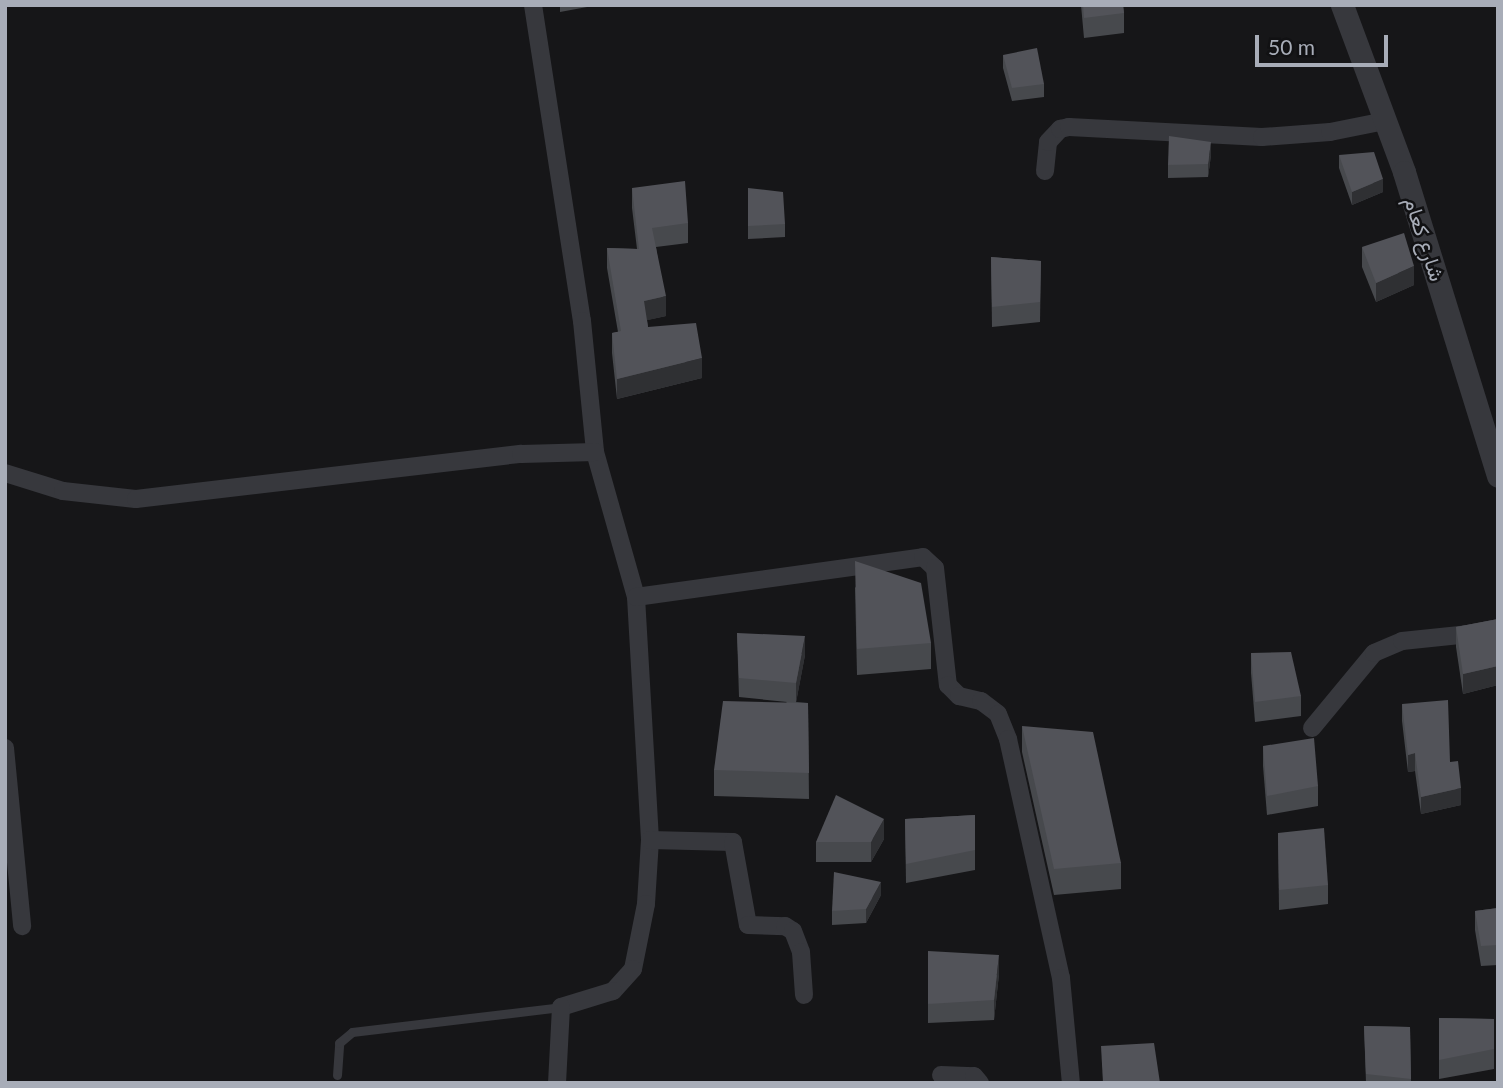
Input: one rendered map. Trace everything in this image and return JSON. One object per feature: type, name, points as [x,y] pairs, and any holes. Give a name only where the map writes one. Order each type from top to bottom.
[{"type":"street","points":[[533,5],[582,320],[595,452],[636,597],[650,840],[646,904],[634,969],[613,990],[561,1007],[557,1083]]},
{"type":"street","name":"شارع كعام","points":[[1342,5],[1385,121],[1489,424],[1498,476]]},
{"type":"street","points":[[1045,171],[1048,142],[1060,129],[1069,127],[1262,136],[1330,132],[1385,121]]},
{"type":"street","points":[[5,472],[63,491],[136,499],[521,454],[595,452]]},
{"type":"street","points":[[636,597],[923,557],[935,568],[948,685],[959,696],[981,701],[998,714],[1008,738],[1061,978],[1071,1083]]},
{"type":"street","points":[[1312,728],[1374,653],[1402,641],[1498,631]]},
{"type":"street","points":[[5,748],[22,926]]},
{"type":"street","points":[[650,840],[733,842],[748,925],[785,926],[793,931],[802,952],[804,995]]},
{"type":"street","points":[[941,1075],[974,1076],[980,1083]]},
{"type":"lane","points":[[337,1075],[339,1043],[352,1032],[561,1007]]},
{"type":"building","points":[[1083,5],[1123,5],[1124,13],[1084,18]]},
{"type":"building","points":[[1037,48],[1044,84],[1012,88],[1003,55]]},
{"type":"building","points":[[1169,136],[1211,142],[1208,164],[1168,165]]},
{"type":"building","points":[[1374,152],[1383,179],[1352,192],[1339,155]]},
{"type":"building","points":[[685,181],[688,223],[652,228],[666,296],[644,301],[648,327],[696,323],[702,358],[617,379],[612,333],[621,331],[607,248],[639,249],[632,188]]},
{"type":"building","points":[[748,188],[783,192],[785,224],[748,226]]},
{"type":"building","points":[[1404,233],[1414,266],[1376,283],[1362,247]]},
{"type":"building","points":[[991,257],[1041,261],[1040,302],[992,307]]},
{"type":"building","points":[[855,561],[921,583],[931,643],[857,649]]},
{"type":"building","points":[[1498,619],[1498,666],[1463,674],[1456,627]]},
{"type":"building","points":[[737,633],[805,636],[796,683],[739,678]]},
{"type":"building","points":[[1291,652],[1301,696],[1255,702],[1251,653]]},
{"type":"building","points":[[1448,700],[1450,762],[1458,761],[1461,788],[1421,797],[1415,753],[1408,755],[1402,704]]},
{"type":"building","points":[[723,701],[808,703],[809,773],[714,770]]},
{"type":"building","points":[[1022,726],[1093,732],[1121,863],[1054,869]]},
{"type":"building","points":[[1314,738],[1318,786],[1267,796],[1263,746]]},
{"type":"building","points":[[836,795],[884,819],[871,842],[816,842]]},
{"type":"building","points":[[975,815],[975,850],[906,864],[905,819]]},
{"type":"building","points":[[1324,828],[1328,885],[1279,890],[1278,833]]},
{"type":"building","points":[[834,872],[881,882],[866,909],[832,911]]},
{"type":"building","points":[[1498,908],[1498,945],[1481,946],[1475,911]]},
{"type":"building","points":[[928,951],[999,955],[994,1000],[928,1004]]},
{"type":"building","points":[[1439,1018],[1494,1019],[1494,1049],[1439,1060]]},
{"type":"building","points":[[1364,1026],[1410,1027],[1411,1079],[1366,1074]]},
{"type":"building","points":[[1154,1043],[1160,1083],[1103,1083],[1101,1046]]}]
